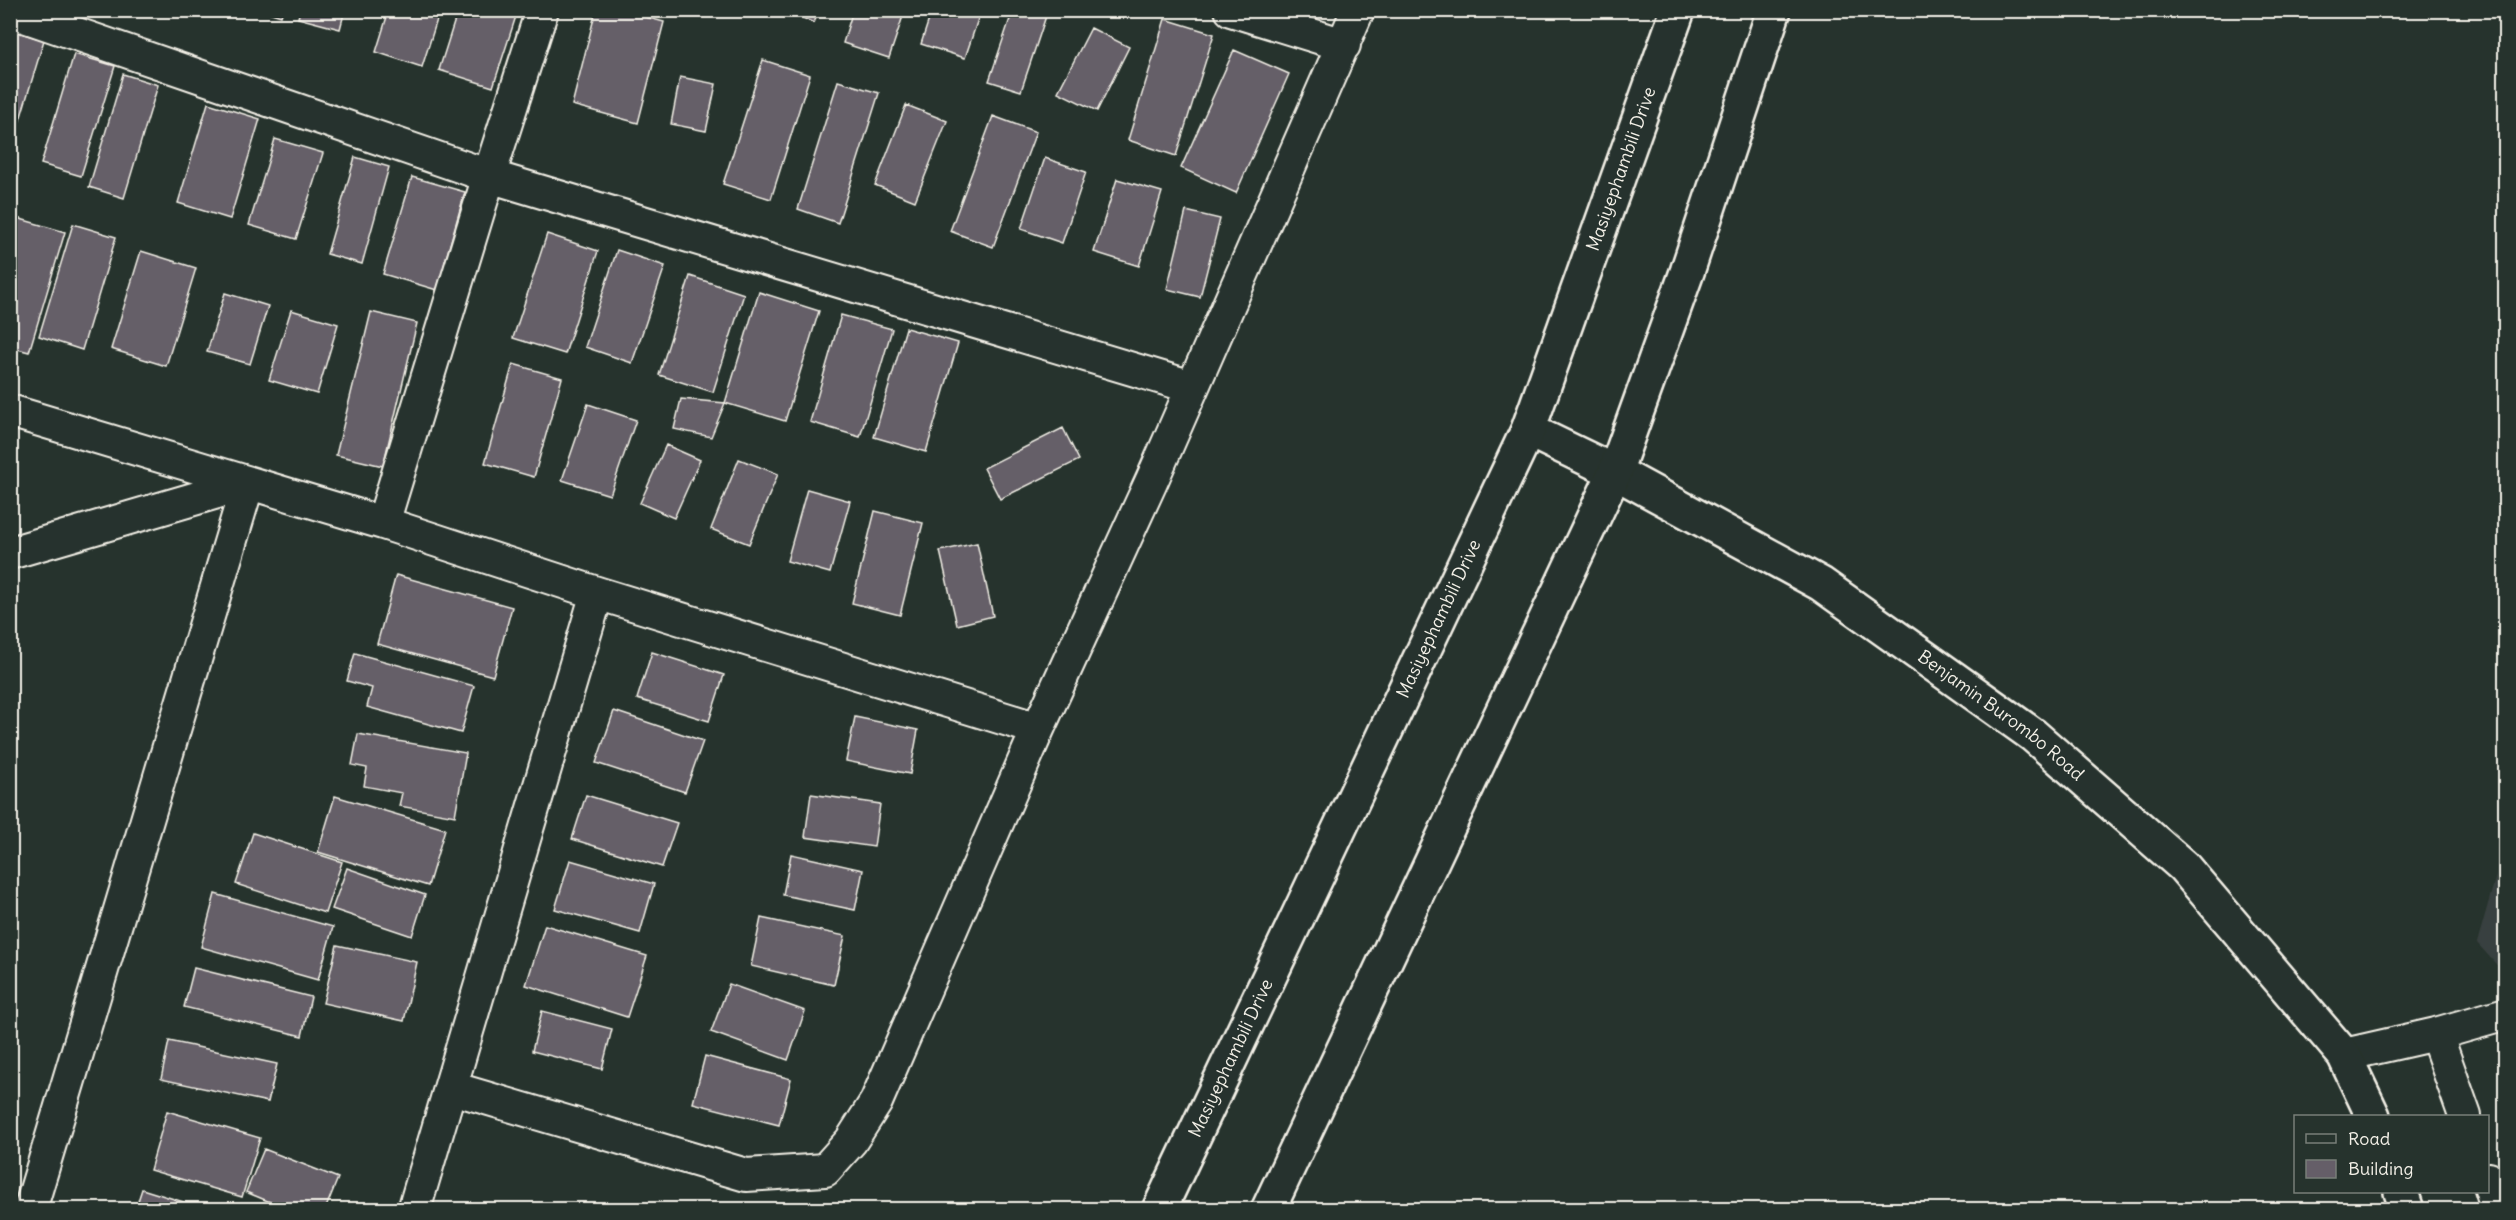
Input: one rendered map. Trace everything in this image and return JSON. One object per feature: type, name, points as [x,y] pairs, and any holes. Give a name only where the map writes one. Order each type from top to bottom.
[{"type":"main road","name":"Masiyephambili Drive","points":[[1159,1209],[1528,430],[1678,10]]},
{"type":"main road","points":[[1268,1209],[1615,472],[1687,272],[1774,10]]},
{"type":"main road","name":"Benjamin Burombo Road","points":[[1528,430],[1615,472],[1821,584],[2033,735],[2183,866],[2344,1054],[2373,1115]]},
{"type":"main road","points":[[2402,1193],[2407,1209]]},
{"type":"street","points":[[383,523],[542,10]]},
{"type":"street","points":[[1232,10],[1344,45]]},
{"type":"street","points":[[452,1088],[746,1175],[825,1170],[851,1141],[876,1102],[1038,729],[1358,10]]},
{"type":"street","points":[[10,11],[489,176],[1192,387]]},
{"type":"street","points":[[10,411],[383,523],[597,593],[1038,729]]},
{"type":"street","points":[[10,553],[248,483]]},
{"type":"street","points":[[30,1209],[248,483]]},
{"type":"street","points":[[414,1209],[452,1088],[597,593]]},
{"type":"street","points":[[2344,1054],[2436,1034],[2505,1014]]},
{"type":"street","points":[[2436,1034],[2465,1115]]},
{"type":"street","points":[[2489,1184],[2498,1209]]},
{"type":"shaded area","points":[[2505,844],[2506,974],[2477,943]]},
{"type":"building","points":[[262,10],[283,10],[281,16]]},
{"type":"building","points":[[300,10],[345,10],[340,29],[298,18]]},
{"type":"building","points":[[389,10],[440,10],[422,67],[376,52]]},
{"type":"building","points":[[458,10],[518,10],[493,87],[439,70]]},
{"type":"building","points":[[596,10],[620,10],[664,22],[638,123],[572,105]]},
{"type":"building","points":[[785,10],[819,10],[814,23]]},
{"type":"building","points":[[853,10],[905,10],[889,58],[843,43]]},
{"type":"building","points":[[932,10],[981,10],[965,58],[921,44]]},
{"type":"building","points":[[1013,10],[1048,10],[1021,91],[989,81]]},
{"type":"building","points":[[1165,19],[1214,34],[1176,156],[1128,140]]},
{"type":"building","points":[[1091,28],[1129,47],[1097,111],[1058,92]]},
{"type":"building","points":[[10,30],[44,40],[13,143],[10,142]]},
{"type":"building","points":[[1234,50],[1289,74],[1236,193],[1181,168]]},
{"type":"building","points":[[74,54],[115,66],[81,176],[41,164]]},
{"type":"building","points":[[763,60],[810,75],[771,199],[723,184]]},
{"type":"building","points":[[123,74],[158,85],[124,198],[89,187]]},
{"type":"building","points":[[680,77],[716,84],[706,131],[671,124]]},
{"type":"building","points":[[838,81],[879,93],[838,223],[798,209]]},
{"type":"building","points":[[208,103],[260,119],[230,219],[178,203]]},
{"type":"building","points":[[906,105],[947,121],[915,201],[875,185]]},
{"type":"building","points":[[993,116],[1036,132],[993,247],[950,231]]},
{"type":"building","points":[[275,139],[323,153],[296,239],[249,225]]},
{"type":"building","points":[[355,157],[389,167],[362,264],[327,254]]},
{"type":"building","points":[[1045,158],[1086,172],[1062,243],[1021,229]]},
{"type":"building","points":[[412,177],[465,192],[437,290],[383,274]]},
{"type":"building","points":[[1117,179],[1162,192],[1139,266],[1094,252]]},
{"type":"building","points":[[1186,211],[1220,219],[1200,297],[1167,289]]},
{"type":"building","points":[[10,216],[65,232],[29,352],[10,347]]},
{"type":"building","points":[[73,224],[116,237],[82,350],[39,336]]},
{"type":"building","points":[[547,234],[598,251],[565,354],[513,338]]},
{"type":"building","points":[[617,250],[665,266],[632,363],[585,347]]},
{"type":"building","points":[[141,251],[196,268],[166,366],[111,349]]},
{"type":"building","points":[[690,276],[744,294],[713,392],[659,375]]},
{"type":"building","points":[[759,292],[819,311],[785,421],[725,403]]},
{"type":"building","points":[[225,293],[268,306],[250,364],[207,352]]},
{"type":"building","points":[[291,310],[338,324],[317,394],[269,380]]},
{"type":"building","points":[[371,312],[417,323],[383,466],[336,455]]},
{"type":"building","points":[[841,315],[892,329],[860,437],[810,422]]},
{"type":"building","points":[[906,328],[958,343],[926,452],[874,437]]},
{"type":"building","points":[[513,364],[562,378],[534,477],[485,463]]},
{"type":"building","points":[[681,399],[725,403],[711,437],[674,429]]},
{"type":"building","points":[[588,404],[636,420],[610,495],[562,480]]},
{"type":"building","points":[[1063,428],[1079,460],[1000,499],[984,468]]},
{"type":"building","points":[[666,445],[700,460],[674,518],[640,503]]},
{"type":"building","points":[[739,459],[778,474],[749,544],[711,529]]},
{"type":"building","points":[[807,489],[850,501],[830,573],[787,561]]},
{"type":"building","points":[[875,511],[923,523],[900,615],[852,603]]},
{"type":"building","points":[[977,543],[993,616],[957,625],[940,551]]},
{"type":"building","points":[[396,575],[512,607],[493,676],[377,644]]},
{"type":"building","points":[[652,652],[724,675],[709,721],[637,699]]},
{"type":"building","points":[[355,653],[474,686],[461,733],[367,707],[372,688],[347,681]]},
{"type":"building","points":[[614,711],[703,741],[685,792],[596,763]]},
{"type":"building","points":[[855,717],[918,730],[910,774],[846,761]]},
{"type":"building","points":[[358,734],[466,753],[455,816],[399,806],[402,793],[364,786],[367,768],[352,765]]},
{"type":"building","points":[[811,794],[880,804],[874,847],[805,837]]},
{"type":"building","points":[[586,795],[677,823],[662,867],[572,839]]},
{"type":"building","points":[[335,796],[445,829],[428,886],[318,852]]},
{"type":"building","points":[[253,833],[342,862],[325,913],[236,884]]},
{"type":"building","points":[[791,854],[863,870],[855,910],[783,895]]},
{"type":"building","points":[[570,860],[654,884],[640,933],[555,909]]},
{"type":"building","points":[[347,868],[425,895],[412,936],[332,909]]},
{"type":"building","points":[[215,894],[333,927],[318,980],[201,947]]},
{"type":"building","points":[[761,918],[845,936],[834,985],[751,966]]},
{"type":"building","points":[[545,925],[647,956],[627,1017],[526,985]]},
{"type":"building","points":[[337,945],[417,962],[404,1021],[323,1003]]},
{"type":"building","points":[[194,968],[311,997],[302,1036],[184,1007]]},
{"type":"building","points":[[729,984],[805,1011],[788,1060],[711,1032]]},
{"type":"building","points":[[542,1011],[612,1029],[602,1069],[532,1051]]},
{"type":"building","points":[[169,1041],[277,1064],[268,1102],[161,1079]]},
{"type":"building","points":[[705,1056],[791,1079],[779,1125],[693,1103]]},
{"type":"building","points":[[167,1111],[260,1138],[242,1197],[150,1170]]},
{"type":"building","points":[[264,1149],[338,1178],[325,1210],[289,1210],[246,1192]]},
{"type":"building","points":[[142,1189],[209,1210],[135,1210]]}]
